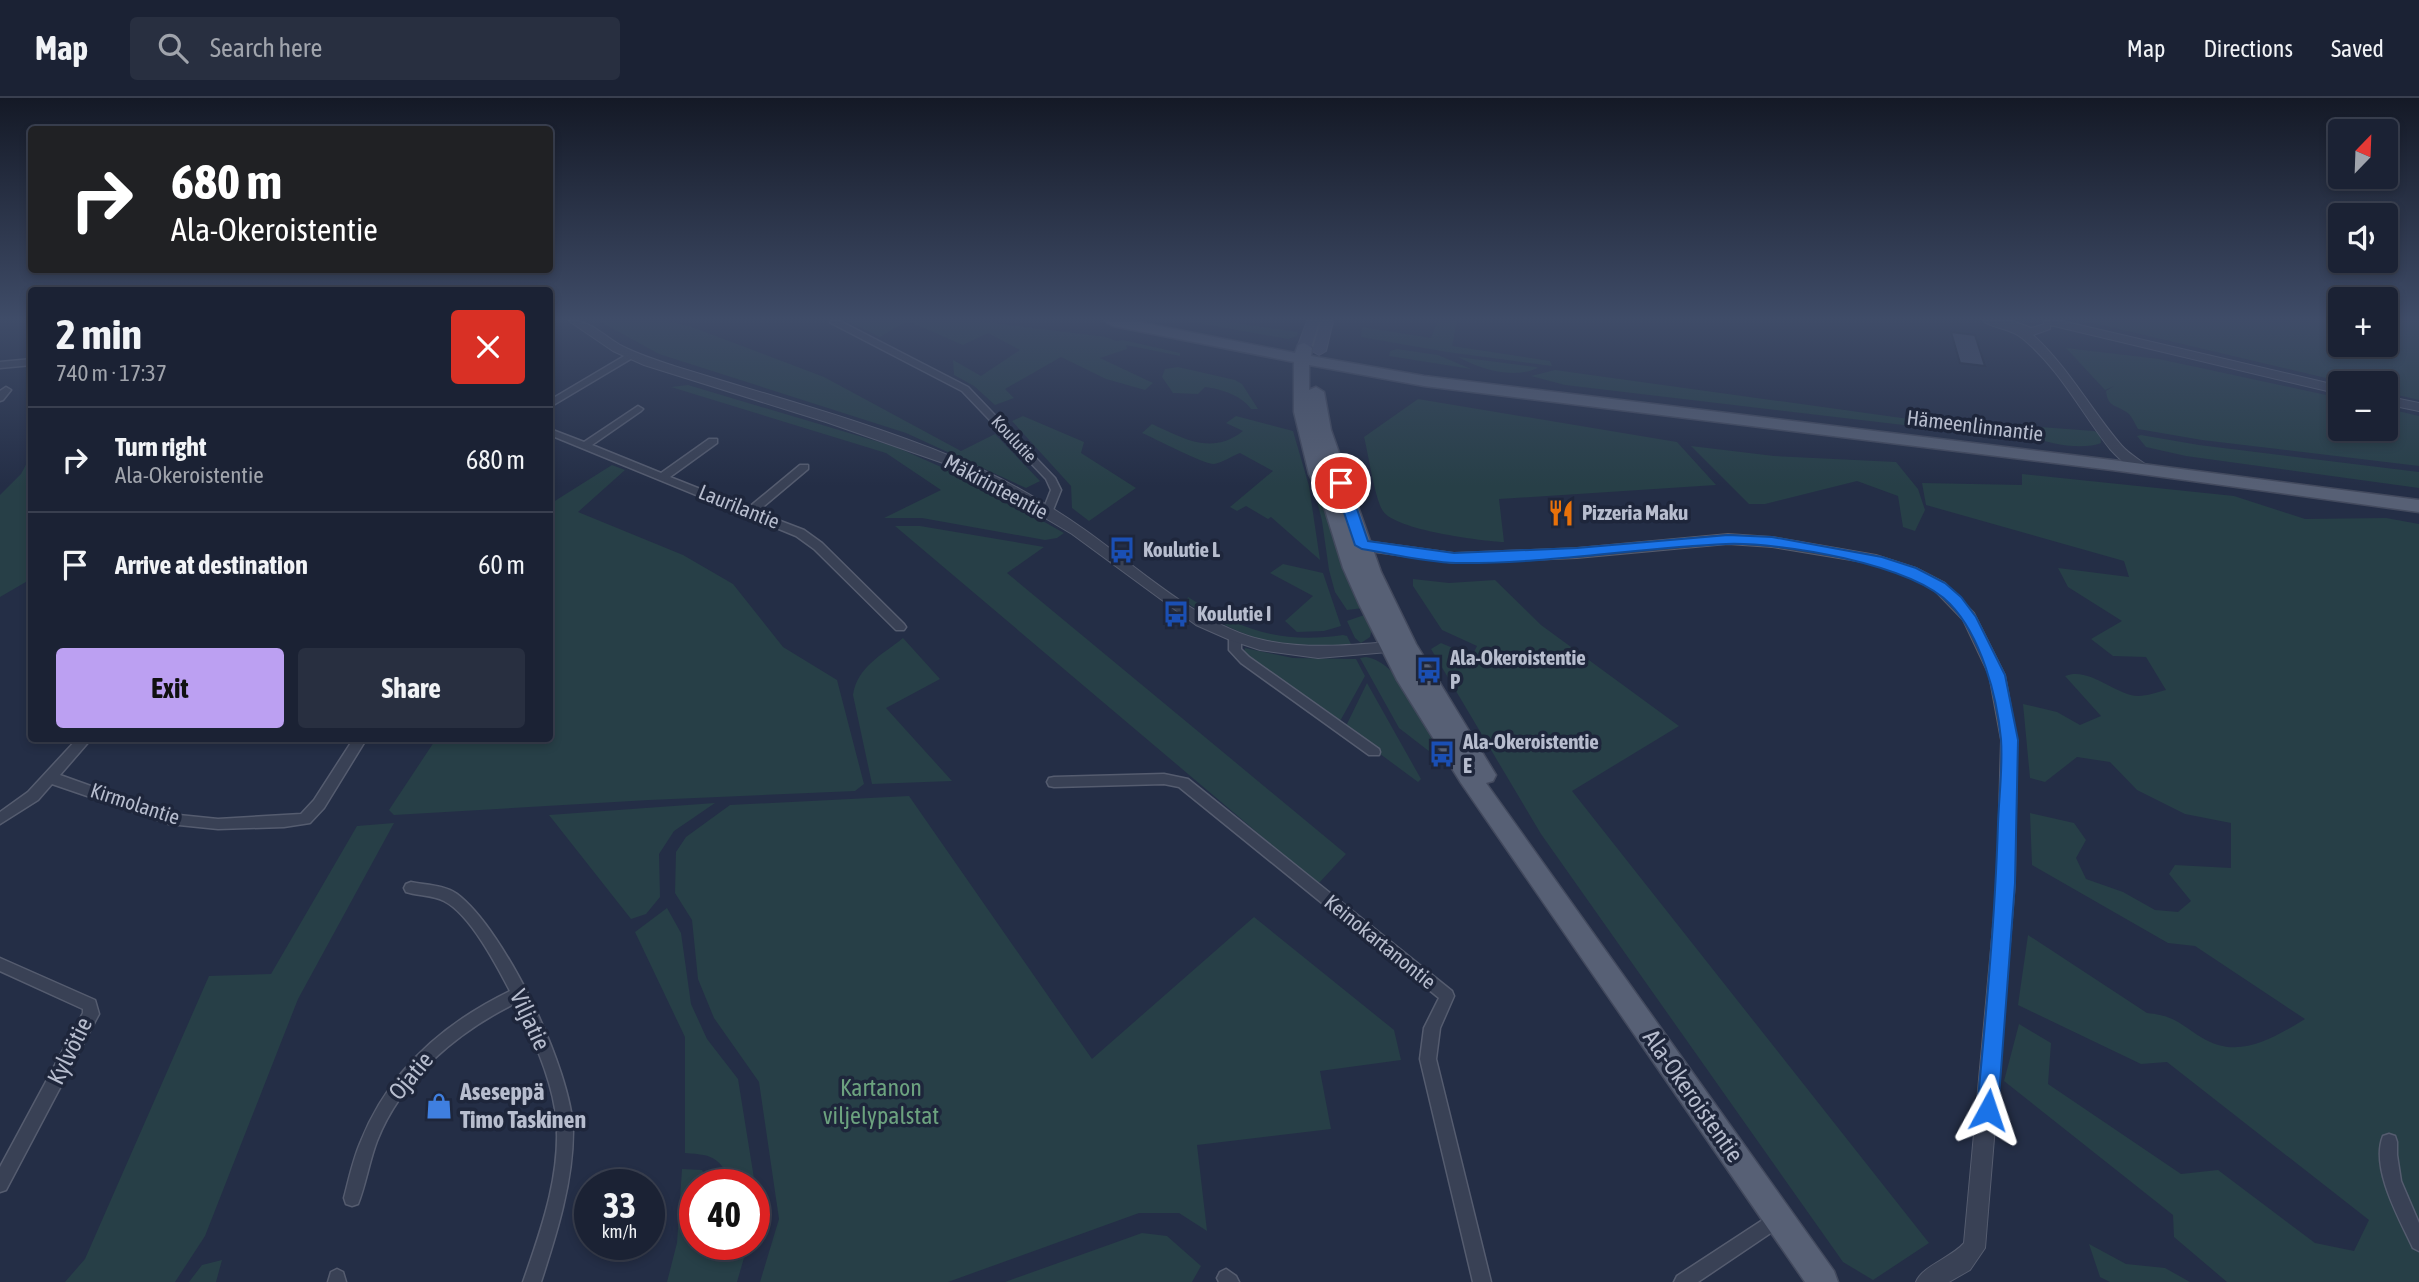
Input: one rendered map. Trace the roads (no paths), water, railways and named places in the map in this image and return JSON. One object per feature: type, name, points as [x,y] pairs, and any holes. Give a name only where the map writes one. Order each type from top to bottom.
[{"type":"main road","name":"Ala-Okeroistentie","points":[[1313,376],[1322,430],[1354,544],[1356,577],[1397,646],[1433,723],[1823,1282]]},
{"type":"main road","name":"Hämeenlinnantie","points":[[1466,376],[2132,462],[2419,492]]},
{"type":"main road","name":"Hämeenlinnantie","points":[[2132,462],[2419,506]]},
{"type":"street","points":[[553,402],[596,376]]},
{"type":"street","name":"Mäkirinteentie","points":[[697,376],[951,461],[1005,488],[1095,542],[1202,621],[1235,636],[1260,645],[1318,653],[1397,646]]},
{"type":"street","name":"Koulutie","points":[[940,376],[965,389],[1051,478],[1056,490],[1047,513]]},
{"type":"street","points":[[2063,376],[2132,462]]},
{"type":"street","points":[[2074,376],[2094,399],[2132,462]]},
{"type":"street","points":[[2281,376],[2328,387]]},
{"type":"street","points":[[2398,403],[2419,407]]},
{"type":"street","points":[[584,446],[638,410]]},
{"type":"street","name":"Laurilantie","points":[[553,433],[809,538],[900,627]]},
{"type":"street","points":[[663,477],[713,441]]},
{"type":"street","points":[[750,512],[804,467]]},
{"type":"street","points":[[1354,544],[1454,558],[1577,552],[1728,539],[1772,542],[1877,560],[1911,571],[1940,586],[1969,617],[1997,675],[2009,740],[2006,883],[1974,1248],[1962,1262],[1927,1282]]},
{"type":"street","points":[[1235,636],[1235,650],[1245,660],[1374,752]]},
{"type":"street","points":[[0,819],[33,796],[82,742]]},
{"type":"street","name":"Kirmolantie","points":[[50,778],[169,819],[230,824],[305,819],[319,804],[358,742]]},
{"type":"street","name":"Keinokartanontie","points":[[1054,782],[1164,779],[1183,783],[1447,996],[1432,1028],[1428,1059],[1482,1282]]},
{"type":"street","name":"Viljatie","points":[[411,888],[449,896],[460,905],[492,946],[536,1024],[564,1110],[563,1163],[552,1219],[532,1282]]},
{"type":"street","name":"Kylvötie","points":[[0,964],[90,1004],[91,1014],[0,1184]]},
{"type":"street","name":"Ojatie","points":[[352,1198],[372,1133],[391,1095],[420,1060],[445,1038],[483,1010],[519,994]]},
{"type":"street","points":[[2389,1142],[2387,1161],[2393,1184],[2419,1242]]},
{"type":"street","points":[[1683,1282],[1778,1218]]},
{"type":"place","name":"Pizzeria Maku","points":[[1561,513]]},
{"type":"place","name":"Koulutie L","points":[[1122,550]]},
{"type":"place","name":"Koulutie I","points":[[1176,614]]},
{"type":"place","name":"Ala-Okeroistentie P","points":[[1429,670]]},
{"type":"place","name":"Ala-Okeroistentie E","points":[[1442,754]]},
{"type":"place","name":"Aseseppä Timo Taskinen","points":[[439,1106]]},
{"type":"park label","name":"Kartanon viljelypalstat","points":[[881,1102]]}]
